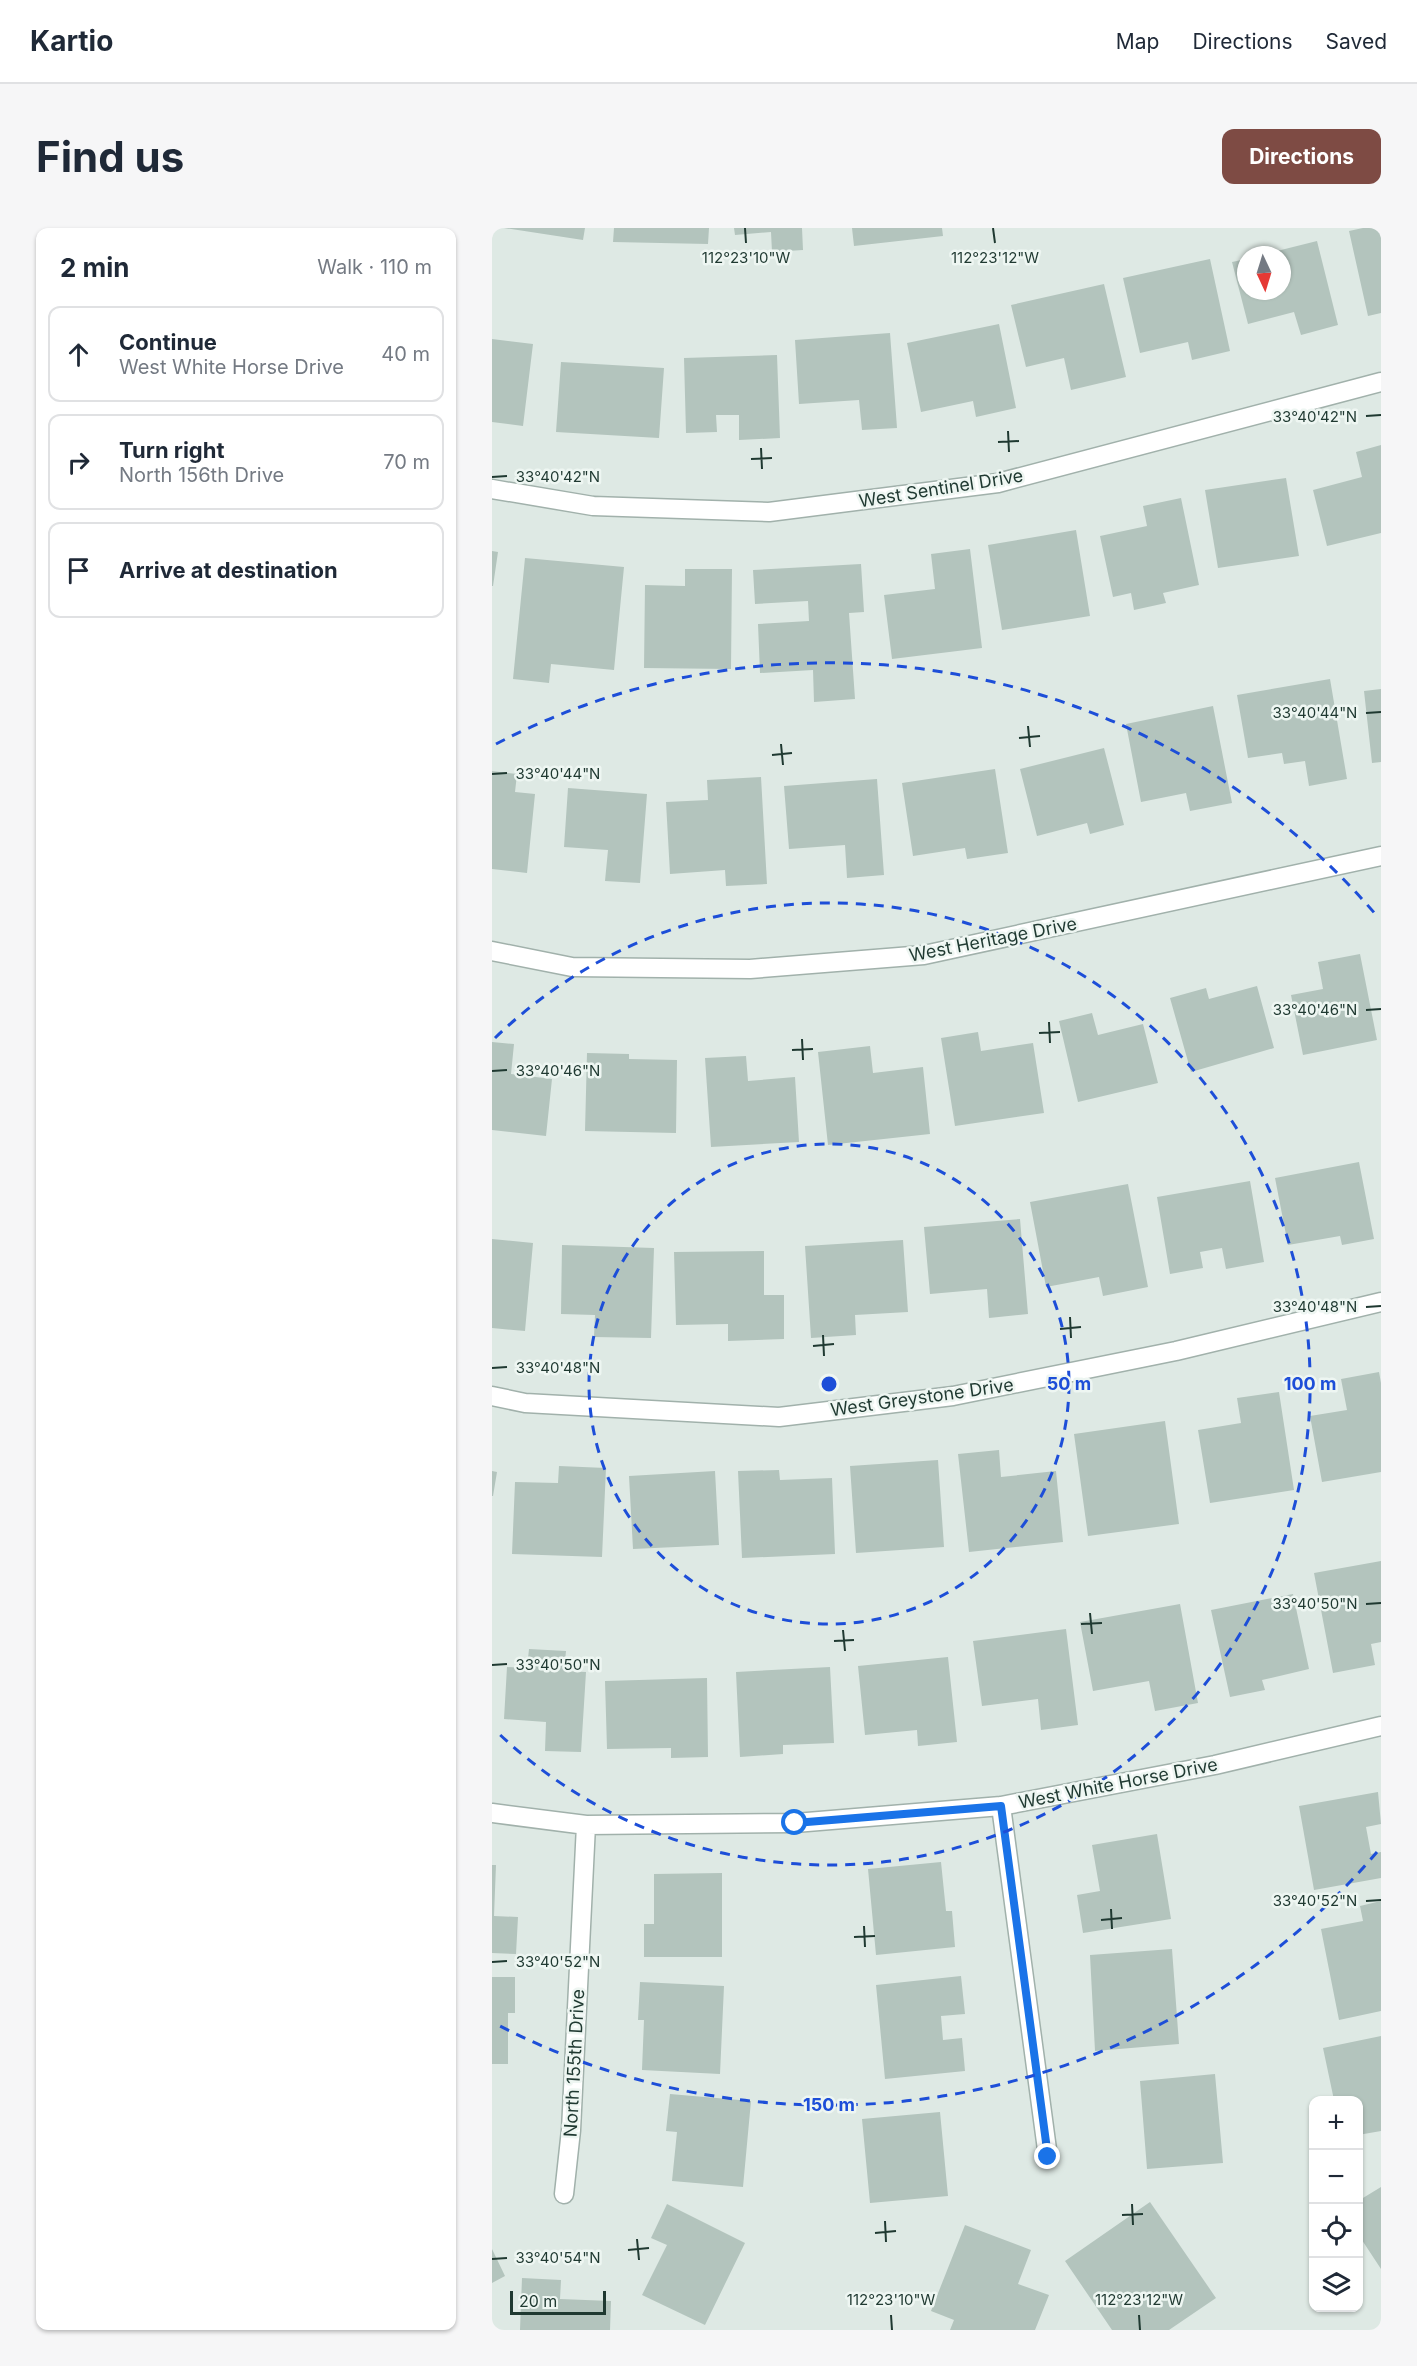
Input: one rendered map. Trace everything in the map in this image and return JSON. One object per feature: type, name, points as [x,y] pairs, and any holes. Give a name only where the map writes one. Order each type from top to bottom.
[{"type":"street","name":"West Sentinel Drive","points":[[492,489],[593,506],[769,512],[998,483],[1381,382]]},
{"type":"street","name":"West Heritage Drive","points":[[492,951],[572,967],[750,969],[924,955],[1381,856]]},
{"type":"street","name":"West Greystone Drive","points":[[492,1396],[525,1403],[779,1417],[953,1396],[1176,1351],[1381,1302]]},
{"type":"street","name":"West White Horse Drive","points":[[492,1813],[585,1825],[795,1823],[1001,1806],[1215,1765],[1381,1726]]},
{"type":"street","points":[[1001,1806],[1048,2157]]},
{"type":"street","name":"North 155th Drive","points":[[564,2194],[571,2130],[585,1825]]},
{"type":"building","points":[[504,228],[585,228],[583,240]]},
{"type":"building","points":[[614,228],[709,228],[708,244],[613,242]]},
{"type":"building","points":[[734,228],[802,228],[803,250],[772,252],[771,232],[735,235]]},
{"type":"building","points":[[852,228],[942,228],[943,236],[854,246]]},
{"type":"building","points":[[1381,228],[1381,313],[1368,316],[1349,231]]},
{"type":"building","points":[[1317,241],[1338,325],[1301,335],[1294,312],[1248,324],[1242,300],[1291,300],[1291,248]]},
{"type":"building","points":[[1210,259],[1230,351],[1192,360],[1188,342],[1140,353],[1123,278]]},
{"type":"building","points":[[1237,261],[1237,281],[1232,262]]},
{"type":"building","points":[[1104,284],[1126,377],[1071,390],[1064,358],[1026,367],[1011,305]]},
{"type":"building","points":[[999,324],[1016,408],[976,417],[973,401],[921,412],[907,343]]},
{"type":"building","points":[[890,333],[897,428],[862,430],[859,400],[799,404],[795,340]]},
{"type":"building","points":[[492,339],[533,344],[523,426],[492,422]]},
{"type":"building","points":[[777,355],[780,438],[739,440],[739,415],[716,415],[717,432],[686,433],[684,358]]},
{"type":"building","points":[[561,362],[664,368],[659,438],[556,432]]},
{"type":"building","points":[[1381,445],[1381,533],[1327,546],[1313,490],[1362,477],[1356,452]]},
{"type":"building","points":[[1286,478],[1299,556],[1218,568],[1205,490]]},
{"type":"building","points":[[1181,498],[1199,585],[1163,593],[1166,603],[1134,610],[1131,593],[1113,597],[1100,536],[1147,526],[1143,506]]},
{"type":"building","points":[[1076,530],[1090,616],[1002,630],[988,545]]},
{"type":"building","points":[[970,549],[982,648],[892,659],[884,595],[935,589],[931,554]]},
{"type":"building","points":[[492,551],[498,552],[493,586],[492,586]]},
{"type":"building","points":[[525,558],[624,567],[614,670],[551,664],[549,683],[513,679]]},
{"type":"building","points":[[861,564],[864,612],[849,613],[855,699],[814,702],[813,670],[760,673],[758,624],[809,621],[808,601],[755,604],[753,570]]},
{"type":"building","points":[[685,569],[732,569],[731,669],[644,668],[645,585],[685,586]]},
{"type":"building","points":[[1330,679],[1347,779],[1309,786],[1305,761],[1284,764],[1282,753],[1248,758],[1237,695]]},
{"type":"building","points":[[1381,689],[1381,762],[1372,763],[1364,691]]},
{"type":"building","points":[[1213,706],[1232,803],[1190,811],[1186,793],[1141,802],[1126,724]]},
{"type":"building","points":[[1104,748],[1124,825],[1090,834],[1087,823],[1037,836],[1020,769]]},
{"type":"building","points":[[995,769],[1008,853],[967,859],[965,848],[913,856],[902,783]]},
{"type":"building","points":[[492,771],[517,774],[515,792],[535,794],[527,873],[492,869]]},
{"type":"building","points":[[761,777],[767,884],[726,886],[725,870],[670,874],[666,802],[708,800],[707,780]]},
{"type":"building","points":[[877,779],[884,875],[847,878],[845,845],[789,849],[784,786]]},
{"type":"building","points":[[568,788],[647,794],[640,883],[605,881],[608,850],[564,847]]},
{"type":"building","points":[[1360,954],[1377,1040],[1303,1055],[1291,995],[1323,989],[1318,962]]},
{"type":"building","points":[[1257,986],[1274,1048],[1191,1072],[1170,998],[1206,988],[1209,999]]},
{"type":"building","points":[[1092,1013],[1098,1035],[1143,1024],[1158,1083],[1078,1102],[1059,1021]]},
{"type":"building","points":[[978,1032],[981,1051],[1033,1043],[1044,1113],[955,1126],[941,1038]]},
{"type":"building","points":[[492,1042],[514,1044],[511,1074],[552,1079],[546,1136],[492,1130]]},
{"type":"building","points":[[870,1046],[873,1073],[923,1067],[930,1134],[828,1145],[818,1052]]},
{"type":"building","points":[[587,1053],[629,1054],[629,1059],[677,1060],[676,1133],[585,1131]]},
{"type":"building","points":[[746,1056],[748,1081],[795,1077],[799,1142],[711,1147],[705,1058]]},
{"type":"building","points":[[1359,1162],[1374,1239],[1342,1245],[1340,1236],[1288,1245],[1275,1178]]},
{"type":"building","points":[[1250,1181],[1264,1262],[1226,1269],[1222,1248],[1200,1252],[1203,1268],[1170,1274],[1157,1197]]},
{"type":"building","points":[[1128,1184],[1148,1287],[1103,1296],[1099,1277],[1046,1287],[1030,1202]]},
{"type":"building","points":[[1020,1219],[1028,1314],[989,1318],[987,1289],[930,1294],[924,1227]]},
{"type":"building","points":[[492,1239],[533,1243],[525,1331],[492,1328]]},
{"type":"building","points":[[903,1240],[908,1312],[855,1315],[856,1335],[811,1338],[805,1246]]},
{"type":"building","points":[[562,1245],[654,1248],[651,1338],[594,1337],[595,1315],[561,1314]]},
{"type":"building","points":[[764,1251],[764,1295],[784,1295],[784,1339],[728,1341],[728,1324],[676,1325],[674,1252]]},
{"type":"building","points":[[1379,1372],[1381,1472],[1322,1482],[1310,1416],[1347,1410],[1341,1379]]},
{"type":"building","points":[[1279,1392],[1294,1490],[1210,1503],[1198,1430],[1241,1423],[1237,1398]]},
{"type":"building","points":[[1165,1421],[1179,1524],[1088,1536],[1074,1434]]},
{"type":"building","points":[[999,1450],[1001,1477],[1056,1471],[1063,1542],[969,1552],[958,1454]]},
{"type":"building","points":[[938,1460],[944,1547],[856,1553],[850,1466]]},
{"type":"building","points":[[559,1466],[606,1468],[602,1557],[512,1554],[515,1482],[558,1483]]},
{"type":"building","points":[[779,1470],[780,1480],[832,1478],[835,1554],[742,1558],[738,1471]]},
{"type":"building","points":[[492,1471],[497,1472],[493,1496],[492,1496]]},
{"type":"building","points":[[715,1471],[719,1545],[633,1549],[629,1476]]},
{"type":"building","points":[[1381,1561],[1381,1642],[1371,1644],[1375,1665],[1333,1673],[1314,1573]]},
{"type":"building","points":[[1293,1594],[1309,1669],[1262,1680],[1265,1690],[1230,1697],[1211,1610]]},
{"type":"building","points":[[1180,1604],[1198,1703],[1155,1711],[1149,1681],[1093,1691],[1080,1622]]},
{"type":"building","points":[[1066,1629],[1078,1725],[1041,1730],[1038,1699],[982,1706],[973,1641]]},
{"type":"building","points":[[529,1649],[566,1651],[564,1671],[586,1672],[581,1752],[545,1751],[546,1722],[504,1719],[507,1667],[527,1668]]},
{"type":"building","points":[[948,1657],[957,1742],[918,1746],[917,1730],[865,1735],[858,1666]]},
{"type":"building","points":[[830,1667],[834,1743],[783,1745],[783,1754],[740,1757],[736,1672]]},
{"type":"building","points":[[707,1678],[708,1757],[671,1758],[671,1748],[607,1749],[605,1681]]},
{"type":"building","points":[[1378,1792],[1381,1824],[1366,1827],[1371,1854],[1381,1852],[1381,1878],[1314,1890],[1299,1806]]},
{"type":"building","points":[[1157,1834],[1171,1919],[1083,1933],[1077,1895],[1100,1891],[1092,1845]]},
{"type":"building","points":[[941,1862],[946,1911],[952,1911],[955,1947],[876,1955],[868,1869]]},
{"type":"building","points":[[492,1865],[496,1865],[494,1916],[518,1917],[516,1954],[492,1953]]},
{"type":"building","points":[[722,1873],[722,1957],[644,1957],[644,1924],[654,1924],[654,1874]]},
{"type":"building","points":[[1381,1901],[1381,2011],[1339,2020],[1321,1929],[1363,1921],[1360,1906]]},
{"type":"building","points":[[1172,1949],[1179,2044],[1095,2051],[1090,1955]]},
{"type":"building","points":[[961,1976],[965,2014],[941,2016],[943,2040],[962,2038],[965,2071],[885,2079],[876,1985]]},
{"type":"building","points":[[492,1977],[515,1977],[515,2013],[508,2013],[508,2064],[492,2064]]},
{"type":"building","points":[[640,1982],[724,1986],[720,2074],[642,2070],[644,2020],[638,2020]]},
{"type":"building","points":[[1381,2036],[1381,2131],[1363,2134],[1363,2096],[1333,2096],[1323,2048]]},
{"type":"building","points":[[1215,2074],[1223,2163],[1147,2169],[1140,2081]]},
{"type":"building","points":[[670,2094],[751,2101],[743,2187],[672,2181],[677,2132],[666,2131]]},
{"type":"building","points":[[940,2112],[948,2196],[870,2203],[862,2119]]},
{"type":"building","points":[[1381,2187],[1381,2269],[1363,2242],[1363,2198]]},
{"type":"building","points":[[1150,2202],[1216,2298],[1169,2330],[1112,2330],[1065,2261]]},
{"type":"building","points":[[667,2204],[745,2243],[705,2325],[642,2295],[667,2245],[651,2238]]},
{"type":"building","points":[[965,2225],[1031,2250],[1018,2284],[1049,2295],[1035,2330],[950,2330],[954,2320],[931,2311]]},
{"type":"building","points":[[492,2249],[505,2276],[492,2283]]},
{"type":"building","points":[[522,2278],[561,2280],[560,2299],[611,2301],[610,2330],[520,2330]]},
{"type":"route","points":[[795,1823],[1001,1806],[1048,2157]]}]
